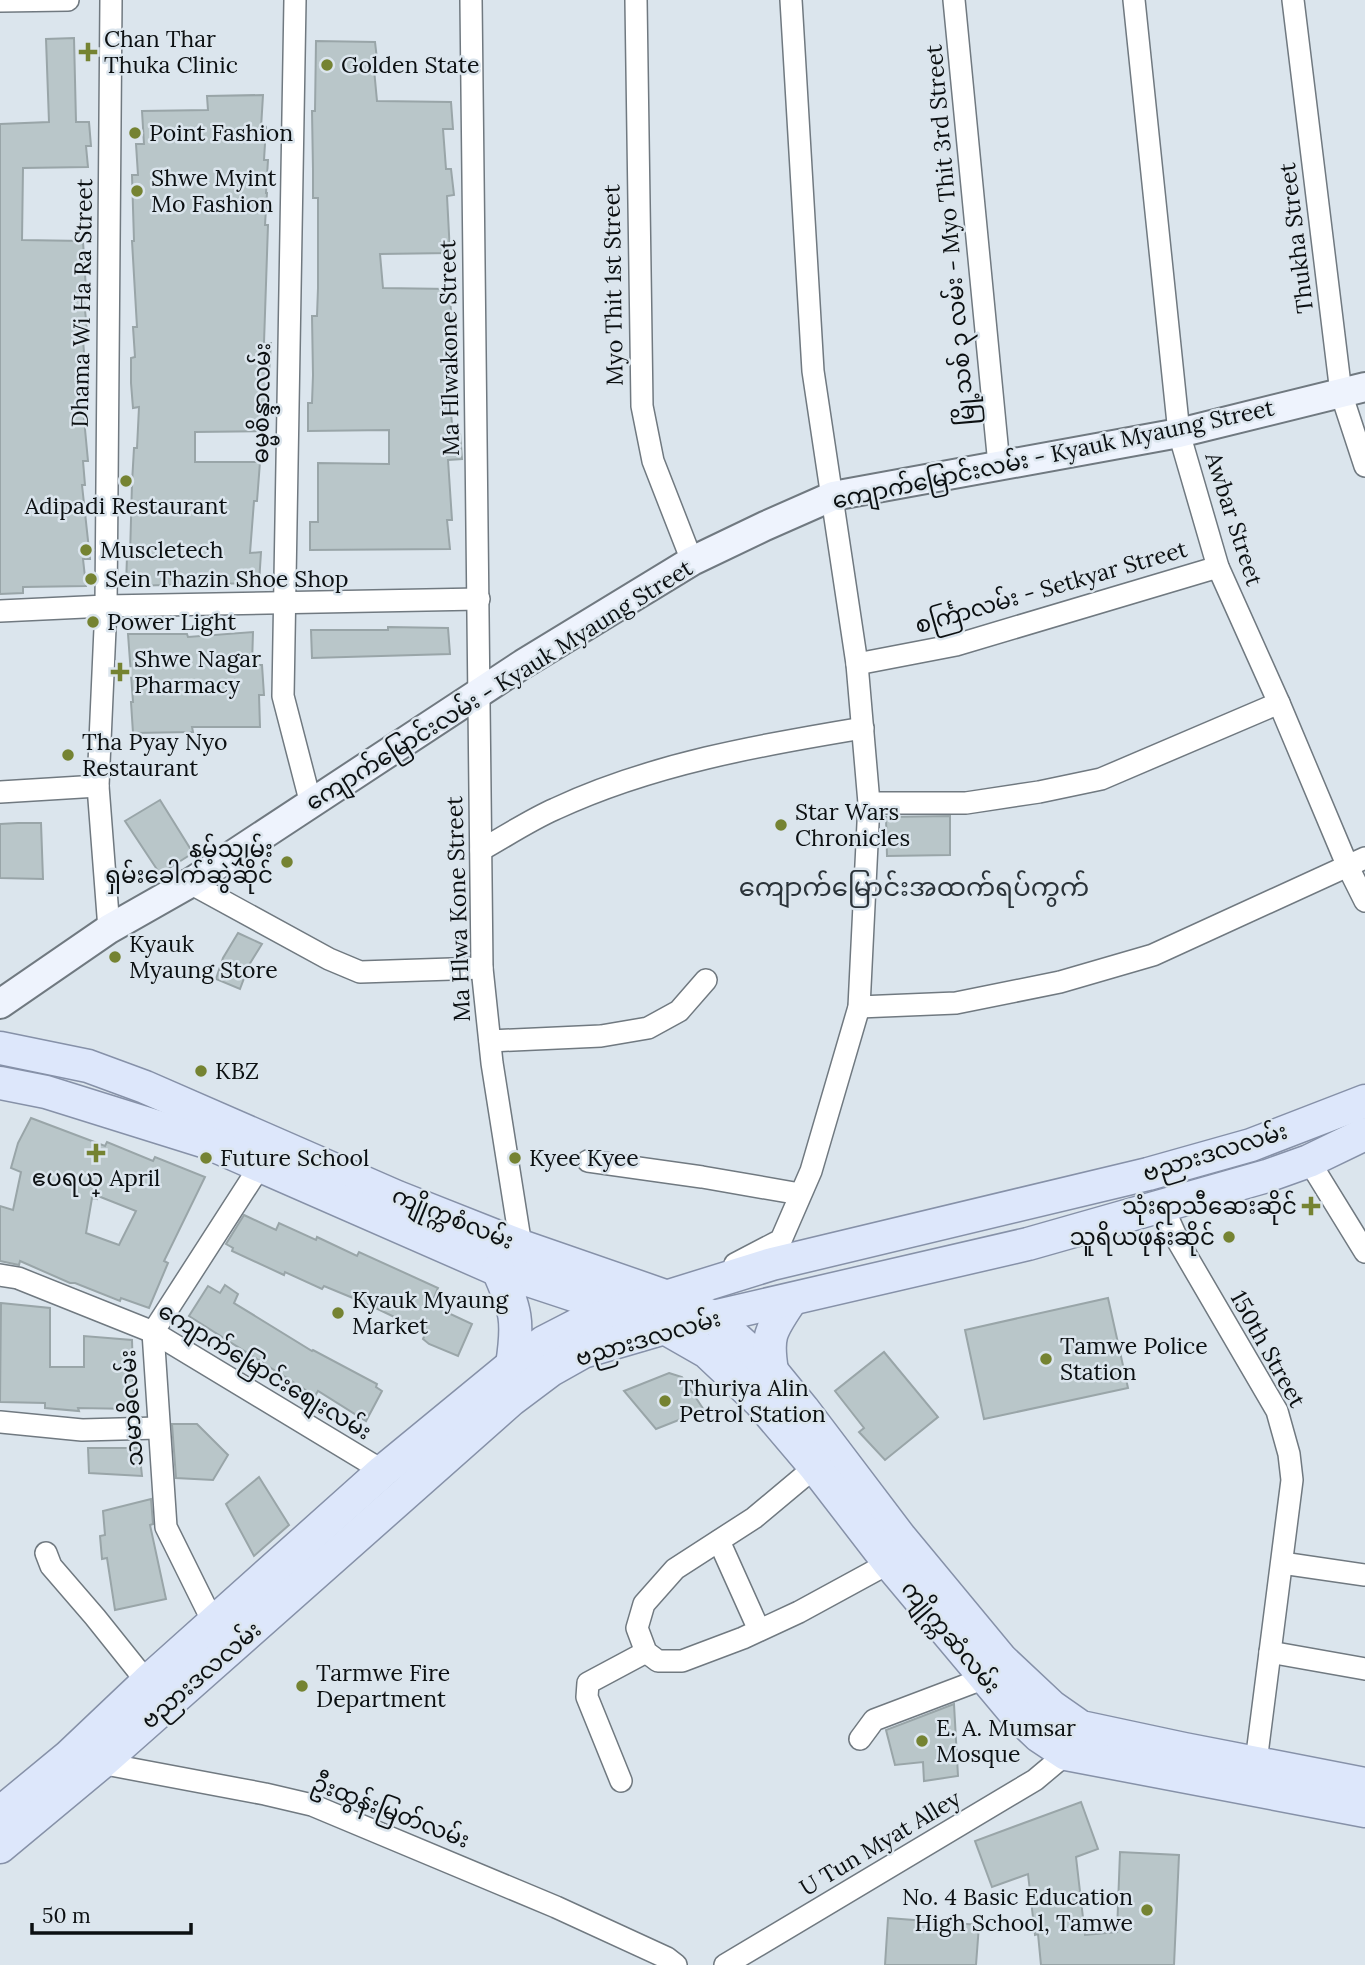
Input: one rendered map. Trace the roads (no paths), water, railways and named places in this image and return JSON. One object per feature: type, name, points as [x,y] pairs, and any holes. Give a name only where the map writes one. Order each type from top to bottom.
[{"type":"main road","name":"ကျိုက္ကစံလမ်း","points":[[0,1048],[88,1066],[145,1087],[397,1196],[521,1245],[664,1296],[713,1317],[772,1371]]},
{"type":"main road","name":"ကျိုက္ကစံလမ်း","points":[[0,1083],[46,1092],[206,1142],[498,1270],[665,1328],[707,1352],[731,1372]]},
{"type":"main road","name":"ဗညားဒလလမ်း","points":[[0,1847],[101,1763],[372,1481],[512,1365],[544,1342],[579,1324],[772,1264],[1148,1174],[1251,1145],[1365,1101]]},
{"type":"main road","name":"ဗညားဒလလမ်း","points":[[0,1813],[69,1756],[147,1682],[224,1634],[382,1515],[512,1400],[551,1370],[583,1352],[665,1328],[1028,1244],[1266,1176],[1309,1161],[1365,1134]]},
{"type":"main road","points":[[498,1270],[514,1307],[517,1334],[512,1365]]},
{"type":"main road","points":[[772,1371],[768,1346],[770,1336],[773,1326],[791,1300]]},
{"type":"main road","name":"ကျိုက္ကဆံလမ်း","points":[[772,1371],[900,1537],[1001,1659],[1051,1706],[1081,1727],[1365,1784]]},
{"type":"main road","name":"ကျိုက္ကဆံလမ်း","points":[[731,1372],[815,1467],[889,1563],[1014,1712],[1066,1754],[1365,1811]]},
{"type":"main road","points":[[372,1481],[382,1515]]},
{"type":"street","points":[[0,1],[68,0]]},
{"type":"street","name":"Dhama Wi Ha Ra Street","points":[[109,929],[98,786],[106,606],[111,0]]},
{"type":"street","name":"ဓမ္မစိန္ဒာလမ်း","points":[[295,0],[283,696],[311,804]]},
{"type":"street","name":"Ma Hlwakone Street","points":[[471,0],[478,695]]},
{"type":"street","name":"Myo Thit 1st Street","points":[[636,0],[642,406],[653,461],[692,561]]},
{"type":"street","points":[[664,1296],[781,1240],[811,1171],[859,1007],[869,803],[857,664],[813,371],[790,0]]},
{"type":"street","name":"မြို့သစ် ၃ လမ်း - Myo Thit 3rd Street","points":[[954,0],[999,465]]},
{"type":"street","name":"Awbar Street","points":[[1134,0],[1179,433],[1217,567],[1356,862],[1365,901]]},
{"type":"street","name":"Thukha Street","points":[[1293,0],[1365,466]]},
{"type":"street","name":"ကျောက်မြောင်းလမ်း - Kyauk Myaung Street","points":[[0,1004],[109,929],[190,883],[523,664],[692,561],[833,496],[1179,433],[1353,390]]},
{"type":"street","name":"စင်္ကြာလမ်း - Setkyar Street","points":[[857,664],[956,645],[1217,567]]},
{"type":"street","points":[[0,611],[106,606],[479,599]]},
{"type":"street","name":"Ma Hlwa Kone Street","points":[[478,695],[482,968],[489,1041],[521,1245]]},
{"type":"street","points":[[869,803],[966,803],[1101,779],[1279,703]]},
{"type":"street","points":[[481,850],[555,809],[620,783],[713,756],[863,729]]},
{"type":"street","points":[[0,792],[98,786]]},
{"type":"street","points":[[859,1007],[956,1003],[1060,982],[1153,955],[1356,862]]},
{"type":"street","points":[[190,883],[330,959],[360,972],[482,968]]},
{"type":"street","points":[[489,1041],[601,1036],[648,1028],[679,1011],[706,980]]},
{"type":"street","points":[[588,1161],[800,1194]]},
{"type":"street","points":[[1309,1161],[1365,1252]]},
{"type":"street","name":"သမာဓိလမ်း","points":[[224,1634],[166,1527],[153,1332],[260,1166]]},
{"type":"street","name":"150th Street","points":[[1162,1205],[1179,1243],[1277,1411],[1289,1454],[1292,1480],[1256,1762]]},
{"type":"street","name":"ကျောက်မြောင်းစျေးလမ်း","points":[[0,1275],[18,1278],[153,1332],[372,1481]]},
{"type":"street","points":[[0,1422],[82,1430],[158,1428]]},
{"type":"street","points":[[815,1467],[754,1518],[675,1569],[644,1604],[637,1628],[646,1652],[658,1661],[682,1661],[799,1612],[889,1563]]},
{"type":"street","points":[[719,1541],[760,1630]]},
{"type":"street","points":[[46,1553],[51,1566],[147,1682]]},
{"type":"street","points":[[1282,1563],[1365,1575]]},
{"type":"street","points":[[621,1781],[587,1697],[588,1683],[646,1652]]},
{"type":"street","points":[[1270,1652],[1365,1670]]},
{"type":"street","points":[[860,1739],[874,1720],[985,1678]]},
{"type":"street","name":"U Tun Myat Alley","points":[[725,1965],[1035,1780],[1066,1754],[1081,1727]]},
{"type":"street","name":"ဦးထွန်းမြတ်လမ်း","points":[[69,1756],[312,1805],[556,1907],[657,1953],[676,1965]]},
{"type":"place","name":"Chan Thar Thuka Clinic","points":[[88,52]]},
{"type":"place","name":"Golden State","points":[[327,65]]},
{"type":"place","name":"Point Fashion","points":[[135,133]]},
{"type":"place","name":"Shwe Myint Mo Fashion","points":[[137,191]]},
{"type":"place","name":"Adipadi Restaurant","points":[[126,481]]},
{"type":"place","name":"Muscletech","points":[[86,550]]},
{"type":"place","name":"Sein Thazin Shoe Shop","points":[[91,579]]},
{"type":"place","name":"Power Light","points":[[93,622]]},
{"type":"place","name":"Shwe Nagar Pharmacy","points":[[120,672]]},
{"type":"place","name":"Tha Pyay Nyo Restaurant","points":[[68,755]]},
{"type":"place","name":"Star Wars Chronicles","points":[[781,825]]},
{"type":"place","name":"နမ့်သျှမ်း ရှမ်းခေါက်ဆွဲဆိုင်","points":[[287,862]]},
{"type":"place","name":"Kyauk Myaung Store","points":[[115,957]]},
{"type":"place","name":"KBZ","points":[[201,1071]]},
{"type":"place","name":"ဧပရယ္ April","points":[[96,1153]]},
{"type":"place","name":"Future School","points":[[206,1158]]},
{"type":"place","name":"Kyee Kyee","points":[[515,1158]]},
{"type":"place","name":"သုံးရာသီဆေးဆိုင်","points":[[1311,1206]]},
{"type":"place","name":"သူရိယဖုန်းဆိုင်","points":[[1229,1237]]},
{"type":"place","name":"Kyauk Myaung Market","points":[[338,1313]]},
{"type":"place","name":"Tamwe Police Station","points":[[1046,1359]]},
{"type":"place","name":"Thuriya Alin Petrol Station","points":[[665,1401]]},
{"type":"place","name":"Tarmwe Fire Department","points":[[302,1686]]},
{"type":"place","name":"E. A. Mumsar Mosque","points":[[922,1741]]},
{"type":"place","name":"No. 4 Basic Education High School, Tamwe","points":[[1147,1910]]},
{"type":"district","name":"ကျောက်မြောင်းအထက်ရပ်ကွက်","points":[[914,887]]}]
